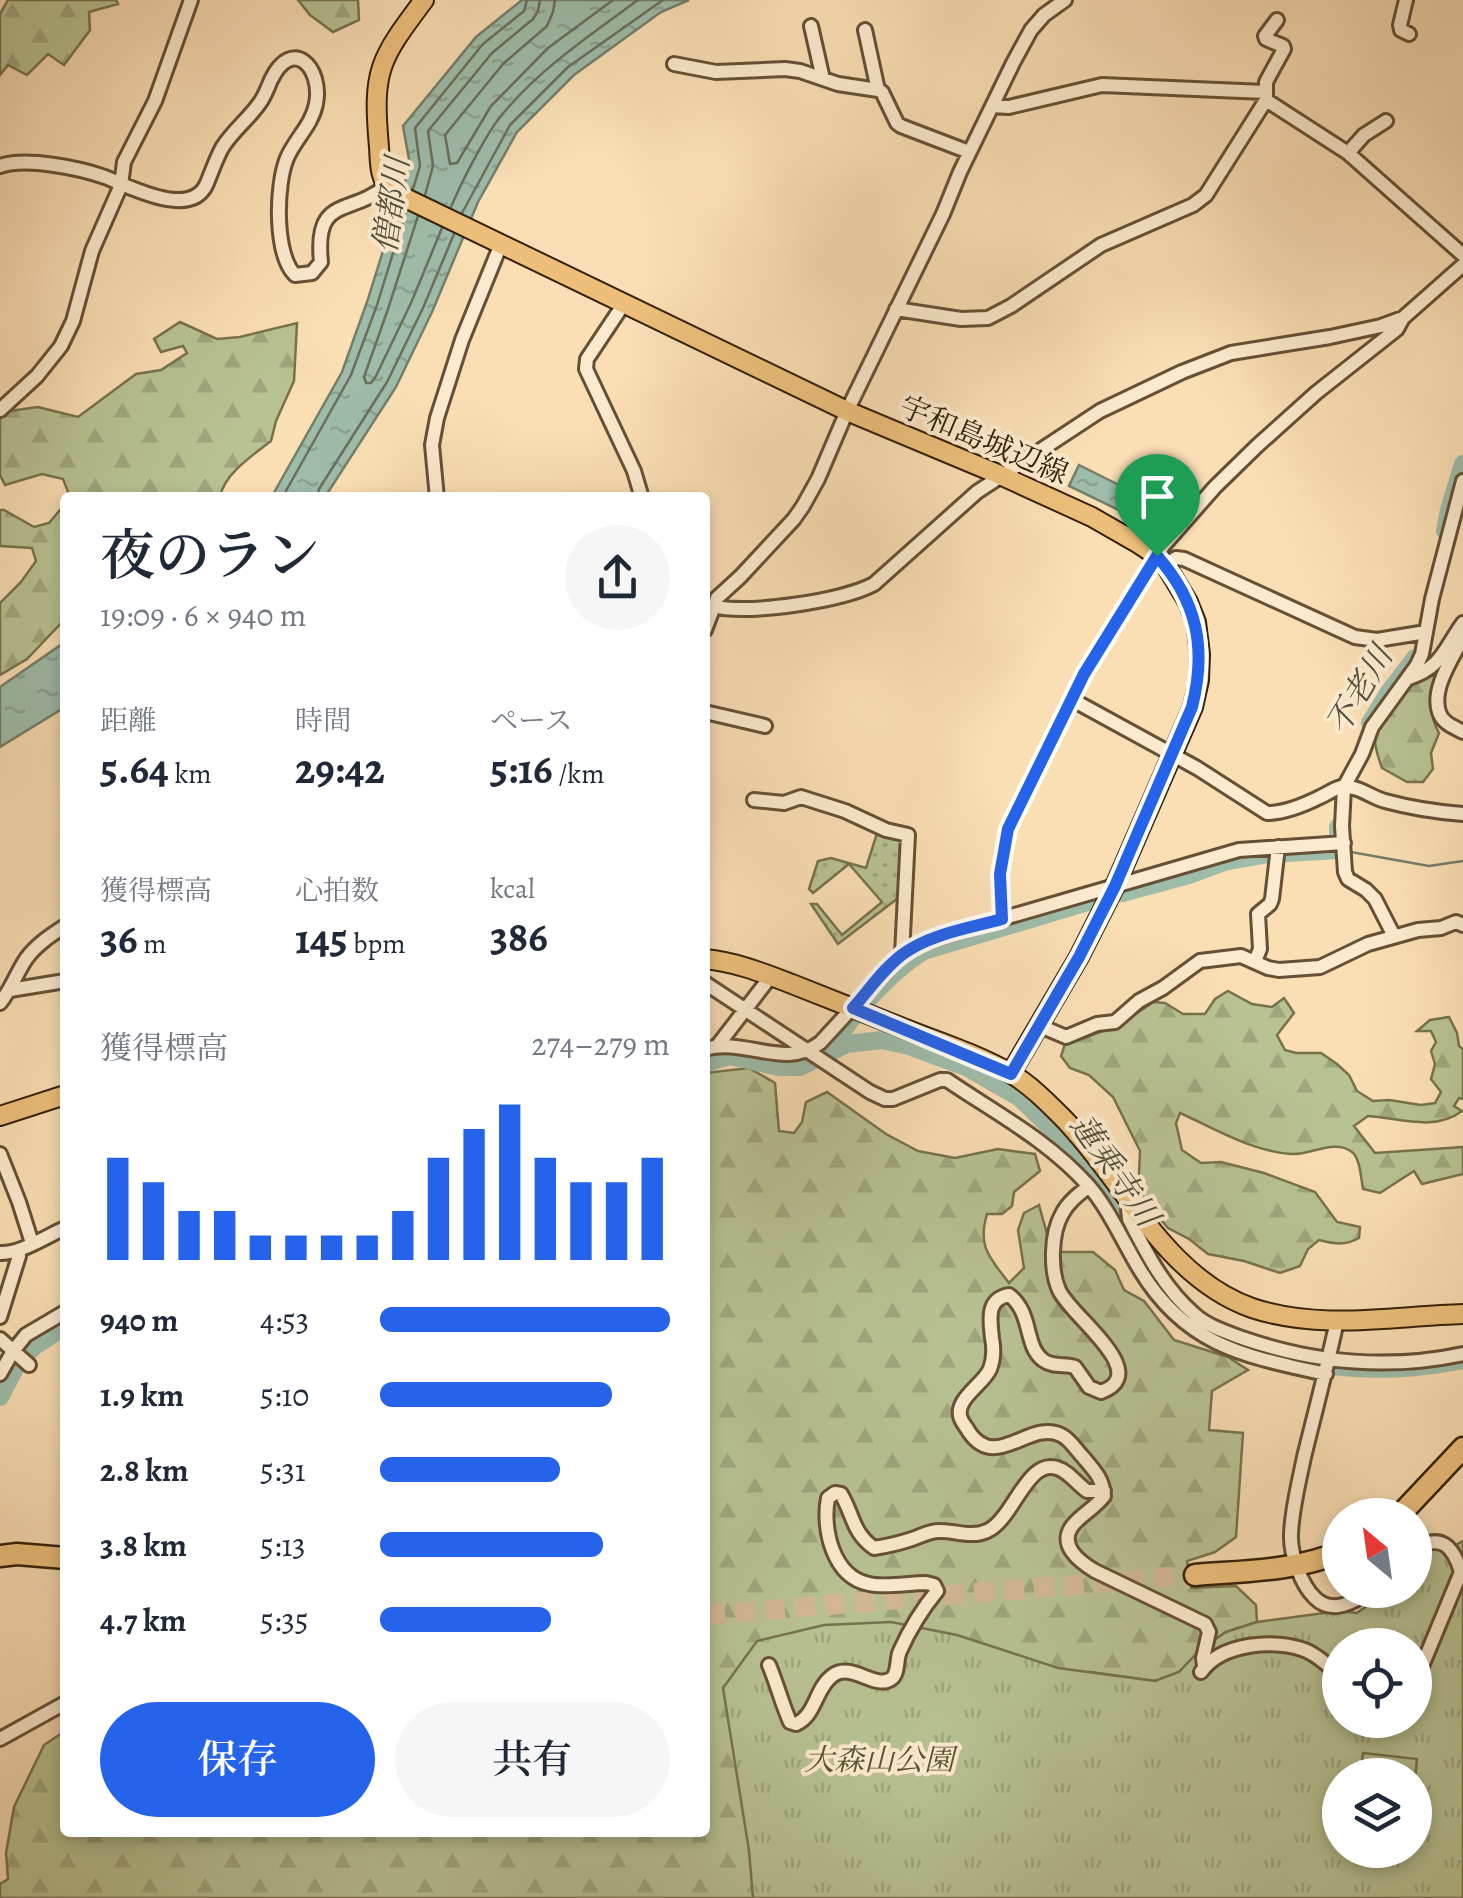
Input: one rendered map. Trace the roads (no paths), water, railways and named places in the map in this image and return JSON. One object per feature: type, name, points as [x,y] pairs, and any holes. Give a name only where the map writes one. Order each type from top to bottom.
[{"type":"highway","points":[[1416,1498],[1463,1448]]},
{"type":"highway","points":[[0,1556],[60,1558]]},
{"type":"highway","points":[[1195,1575],[1322,1559]]},
{"type":"main road","points":[[389,189],[381,176],[375,103],[378,80],[384,56],[424,0]]},
{"type":"main road","name":"宇和島城辺線","points":[[389,189],[846,411],[1092,518],[1161,560],[1175,578],[1196,622],[1200,654],[1196,694],[1174,754],[1115,886],[1011,1074]]},
{"type":"main road","points":[[710,959],[771,976],[1011,1074],[1062,1117],[1092,1150],[1167,1248],[1194,1274],[1250,1307],[1305,1320],[1463,1314]]},
{"type":"main road","points":[[0,1116],[60,1097]]},
{"type":"street","points":[[0,410],[38,376],[61,346],[73,321],[92,251],[121,185],[124,162],[155,101],[191,0]]},
{"type":"street","points":[[712,600],[740,577],[794,519],[818,479],[846,411],[1031,30],[1065,0]]},
{"type":"street","points":[[1406,0],[1400,24],[1409,34]]},
{"type":"street","points":[[896,310],[961,319],[988,318],[1101,245],[1194,205],[1206,195],[1266,96],[1266,82],[1284,49],[1265,36],[1276,20]]},
{"type":"street","points":[[811,26],[822,79]]},
{"type":"street","points":[[865,30],[878,90]]},
{"type":"street","points":[[0,166],[11,162],[83,171],[181,201],[204,192],[222,148],[260,102],[276,70],[296,58],[306,61],[314,73],[316,105],[286,159],[280,196],[282,251],[288,267],[296,274],[312,273],[321,262],[320,235],[334,212],[389,189]]},
{"type":"street","points":[[674,64],[716,72],[785,69],[878,90],[901,126],[969,152]]},
{"type":"street","points":[[992,106],[1010,107],[1102,85],[1266,96],[1348,153],[1463,255]]},
{"type":"street","points":[[1348,153],[1386,121]]},
{"type":"street","points":[[436,492],[432,445],[437,418],[498,243]]},
{"type":"street","points":[[1002,919],[1000,874],[1008,829],[1084,674],[1161,560],[1215,487],[1316,393],[1397,329],[1403,318],[1463,265]]},
{"type":"street","points":[[624,304],[587,359],[586,368],[640,492]]},
{"type":"street","points":[[712,600],[740,610],[862,590],[874,584],[977,492],[1100,411],[1231,353],[1347,333],[1403,318]]},
{"type":"street","points":[[1394,936],[1374,899],[1348,879],[1345,872],[1344,787],[1372,727],[1422,654],[1463,481]]},
{"type":"street","points":[[1161,560],[1184,558],[1355,637],[1377,640],[1426,632]]},
{"type":"street","points":[[1407,678],[1412,679],[1442,659],[1463,624]]},
{"type":"street","points":[[1463,638],[1438,692],[1438,712],[1445,722],[1463,732]]},
{"type":"street","points":[[1070,699],[1174,754],[1267,812],[1292,808],[1344,787],[1428,811],[1463,814]]},
{"type":"street","points":[[710,713],[765,726]]},
{"type":"street","points":[[754,800],[784,803],[801,796],[908,835],[902,954]]},
{"type":"street","points":[[712,1047],[796,1055],[810,1051],[902,954],[939,937],[1239,850],[1344,843]]},
{"type":"street","points":[[1255,961],[1260,949],[1258,914],[1272,898],[1278,847]]},
{"type":"street","points":[[1038,1024],[1066,1037],[1097,1024],[1115,1022],[1139,1001],[1200,961],[1241,956],[1279,970],[1320,966],[1394,936],[1456,922],[1463,925]]},
{"type":"street","points":[[0,1003],[33,951],[60,930]]},
{"type":"street","points":[[712,1047],[771,976]]},
{"type":"street","points":[[10,990],[60,982]]},
{"type":"street","points":[[710,986],[870,1092],[892,1099],[947,1080],[1007,1117],[1049,1147],[1093,1192],[1155,1292],[1192,1330],[1235,1351],[1326,1374]]},
{"type":"street","points":[[0,1154],[32,1243]]},
{"type":"street","points":[[1322,1661],[1302,1649],[1287,1646],[1238,1647],[1219,1655],[1202,1669],[1209,1632],[1205,1624],[1082,1563],[1070,1549],[1068,1537],[1072,1526],[1096,1508],[1104,1496],[1101,1480],[1093,1468],[1059,1434],[1045,1432],[994,1449],[974,1439],[960,1418],[960,1407],[990,1371],[994,1352],[990,1312],[995,1300],[1009,1295],[1016,1301],[1027,1319],[1030,1339],[1040,1358],[1075,1368],[1089,1387],[1101,1392],[1117,1381],[1118,1365],[1106,1346],[1068,1306],[1058,1290],[1054,1270],[1060,1216],[1069,1203],[1093,1192],[1129,1198],[1129,1219],[1158,1273],[1197,1317],[1224,1332],[1281,1351],[1344,1362],[1404,1362],[1463,1354]]},
{"type":"street","points":[[0,1254],[17,1252],[60,1230]]},
{"type":"street","points":[[4,1305],[17,1252]]},
{"type":"street","points":[[0,1374],[26,1336],[60,1315]]},
{"type":"street","points":[[1322,1604],[1306,1587],[1290,1536],[1337,1321]]},
{"type":"street","points":[[0,1339],[29,1365]]},
{"type":"street","points":[[769,1665],[790,1722],[806,1720],[833,1674],[850,1671],[883,1682],[891,1679],[900,1650],[937,1591],[926,1582],[860,1582],[842,1566],[830,1548],[825,1512],[828,1498],[834,1493],[841,1494],[855,1528],[874,1548],[938,1530],[983,1534],[1007,1516],[1028,1480],[1038,1470],[1050,1466],[1062,1469],[1087,1491],[1104,1491]]},
{"type":"street","points":[[1432,1643],[1461,1572],[1456,1545]]},
{"type":"street","points":[[0,1739],[60,1706]]},
{"type":"water","points":[[522,0],[689,0],[661,12],[574,75],[517,132],[478,202],[396,387],[328,492],[274,492],[342,372],[367,302],[410,165],[403,126],[476,37]]},
{"type":"water","points":[[1079,465],[1141,496],[1131,516],[1069,486]]},
{"type":"water","points":[[60,645],[60,710],[0,747],[0,687]]},
{"type":"waterway","name":"不老川","points":[[1445,531],[1463,464]]},
{"type":"waterway","name":"不老川","points":[[1370,723],[1415,658]]},
{"type":"waterway","name":"不老川","points":[[1122,893],[1224,862],[1268,854],[1338,850],[1338,827]]},
{"type":"waterway","points":[[1351,852],[1429,866],[1463,861]]},
{"type":"waterway","name":"不老川","points":[[833,1049],[872,995],[924,951],[1098,899]]},
{"type":"waterway","name":"蓮乗寺川","points":[[710,1062],[730,1056],[779,1067],[800,1067],[847,1044],[882,1040],[966,1067],[1020,1098],[1068,1145],[1117,1213],[1164,1293]]},
{"type":"waterway","name":"蓮乗寺川","points":[[0,1397],[19,1361],[60,1329]]},
{"type":"waterway","name":"蓮乗寺川","points":[[1218,1337],[1280,1356],[1339,1367],[1398,1368],[1463,1360]]},
{"type":"tunnel","points":[[710,1615],[1195,1575]]},
{"type":"water label","name":"僧都川","points":[[391,205]]},
{"type":"park label","name":"大森山公園","points":[[879,1760]]}]
